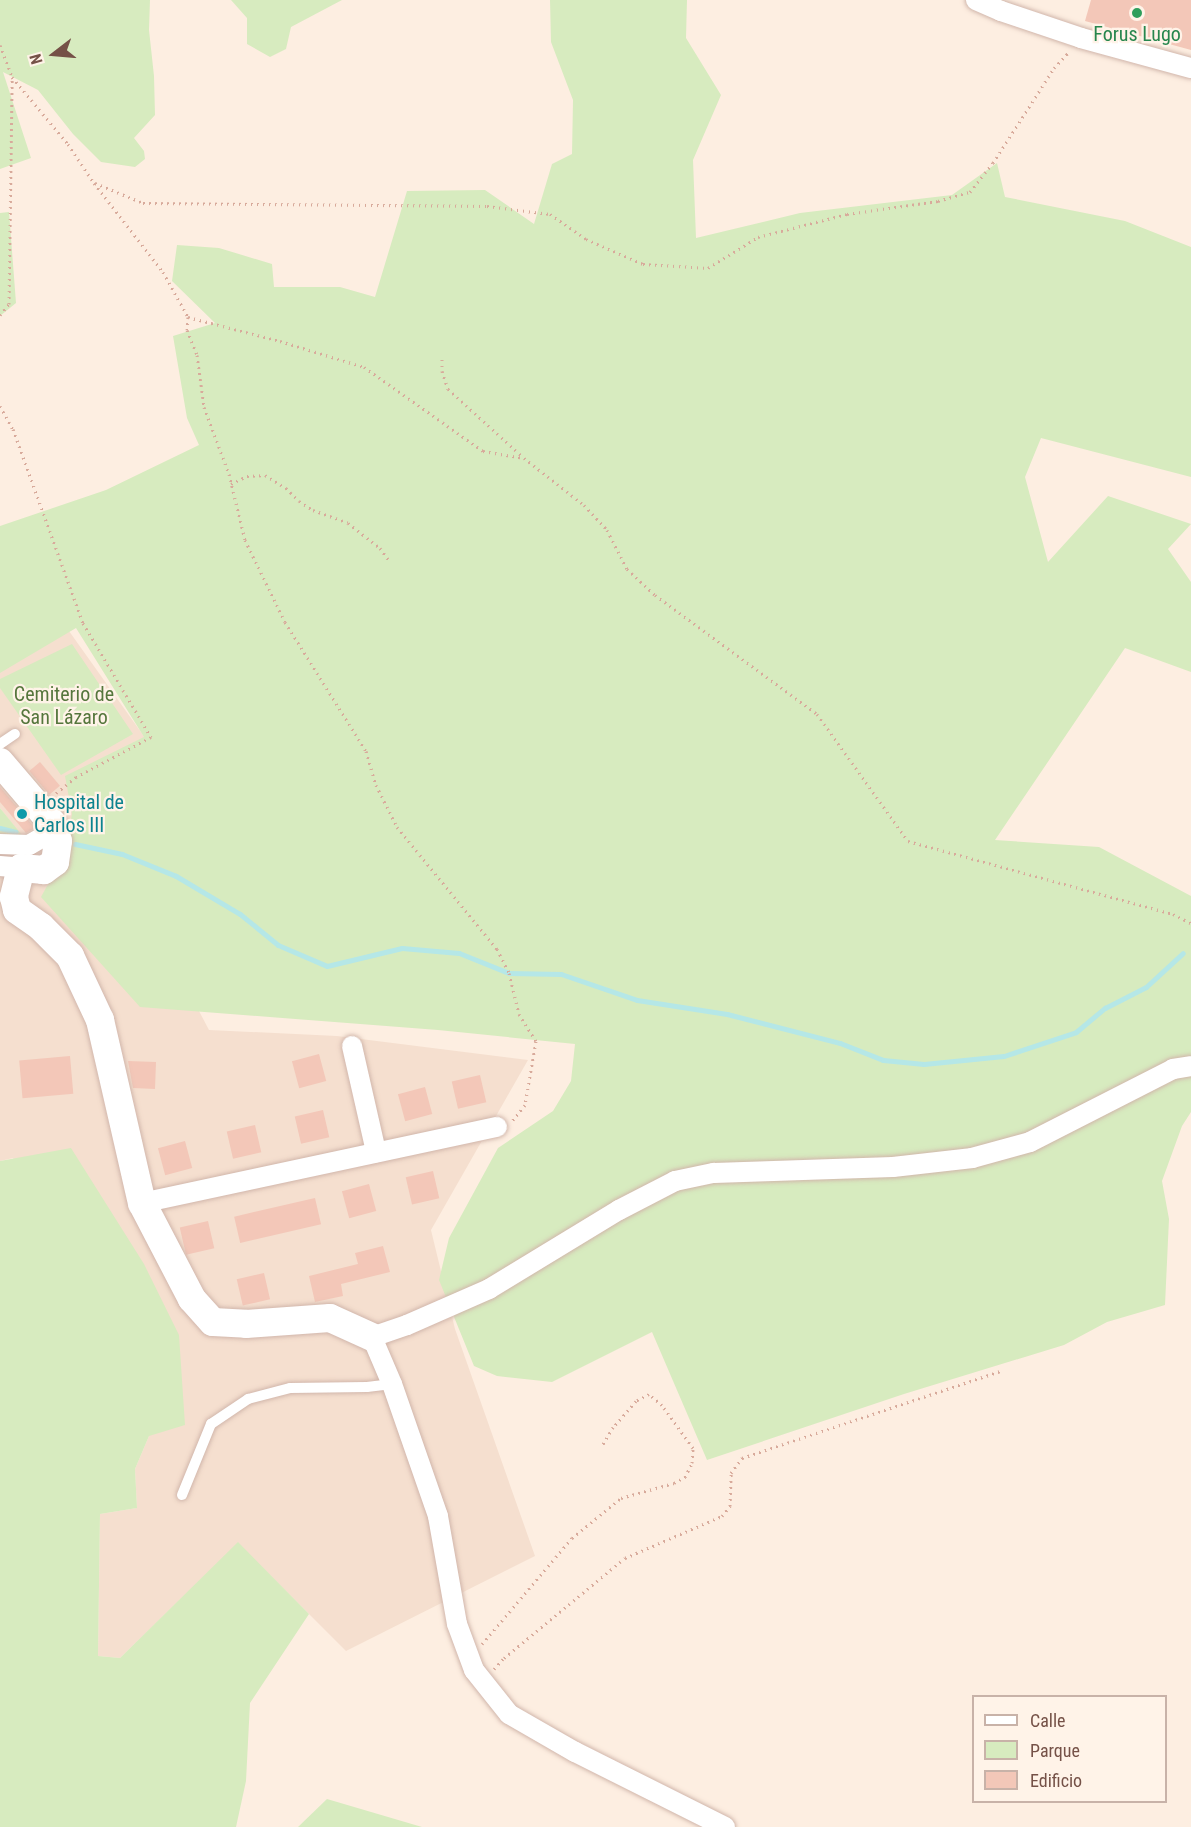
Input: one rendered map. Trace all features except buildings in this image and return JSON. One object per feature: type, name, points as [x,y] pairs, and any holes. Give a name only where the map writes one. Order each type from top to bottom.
[{"type":"street","points":[[976,0],[1001,11],[1082,38],[1191,68]]},
{"type":"street","points":[[0,762],[55,830],[59,847],[55,862],[44,870],[10,867],[17,910],[41,927],[70,956],[100,1020],[142,1203],[192,1299],[213,1322],[246,1324],[330,1318],[372,1337],[392,1384],[438,1516],[457,1624],[474,1670],[509,1714],[575,1752],[725,1827]]},
{"type":"street","points":[[0,844],[29,845],[55,830]]},
{"type":"street","points":[[352,1046],[376,1152]]},
{"type":"street","points":[[372,1337],[407,1325],[489,1289],[619,1210],[675,1181],[714,1173],[893,1167],[972,1158],[1030,1142],[1173,1069],[1191,1066]]},
{"type":"street","points":[[142,1203],[497,1127]]},
{"type":"lane","points":[[0,744],[15,734]]},
{"type":"lane","points":[[182,1495],[211,1424],[248,1399],[290,1388],[367,1388],[392,1384]]},
{"type":"path","points":[[94,183],[143,203],[487,206],[550,214],[586,239],[643,264],[708,268],[758,237],[847,214],[938,201],[970,192],[993,163],[1054,68],[1082,38]]},
{"type":"path","points":[[0,45],[12,77],[68,144],[94,183],[163,272],[188,318],[187,330],[197,355],[204,407],[231,484],[245,540],[285,622],[366,751],[376,785],[398,827],[497,949],[509,974],[519,1014],[536,1041],[525,1105],[510,1124],[497,1127]]},
{"type":"path","points":[[0,315],[9,304],[12,77]]},
{"type":"path","points":[[188,318],[280,341],[364,368],[483,451],[524,458]]},
{"type":"path","points":[[442,359],[442,371],[448,389],[524,458],[584,505],[608,530],[627,569],[655,595],[817,714],[908,842],[1173,914],[1191,923]]},
{"type":"path","points":[[0,406],[13,429],[83,623],[151,737],[76,777],[38,807]]},
{"type":"path","points":[[231,484],[247,476],[265,475],[286,488],[299,501],[313,510],[348,523],[380,548],[388,559]]},
{"type":"path","points":[[484,1683],[504,1658],[625,1558],[722,1516],[730,1506],[731,1473],[742,1458],[1000,1371]]},
{"type":"path","points":[[467,1652],[487,1641],[572,1538],[621,1498],[685,1477],[692,1463],[693,1448],[662,1405],[649,1394],[636,1401],[613,1427],[603,1444]]},
{"type":"shaded area","points":[[0,572],[64,624],[148,742],[80,785],[209,1030],[337,1036],[528,1060],[431,1230],[455,1329],[535,1556],[346,1651],[238,1543],[120,1658],[98,1656],[100,1514],[137,1508],[135,1469],[149,1436],[13,1158],[0,1161],[0,853],[26,841],[0,808]]},
{"type":"green space","points":[[0,0],[150,0],[149,30],[155,115],[134,138],[144,151],[145,159],[135,167],[101,162],[73,134],[38,90],[3,72],[31,158],[0,169]]},
{"type":"green space","points":[[231,0],[342,0],[291,27],[286,49],[270,57],[247,44],[247,18]]},
{"type":"green space","points":[[550,0],[687,0],[686,38],[721,95],[693,160],[696,238],[800,213],[952,195],[997,163],[1005,197],[1125,221],[1191,247],[1191,477],[1041,438],[1025,477],[1048,562],[1108,496],[1191,524],[1168,549],[1191,582],[1191,672],[1125,648],[995,840],[1099,847],[1191,896],[1191,1112],[1182,1126],[1162,1181],[1169,1219],[1165,1305],[1107,1322],[1064,1345],[904,1394],[707,1460],[652,1332],[552,1382],[497,1376],[474,1366],[439,1280],[449,1238],[498,1148],[553,1111],[571,1081],[575,1044],[438,1030],[140,1007],[41,897],[65,853],[72,814],[65,776],[144,737],[76,628],[0,673],[0,526],[106,490],[199,445],[187,418],[173,336],[215,323],[172,281],[177,245],[219,248],[272,264],[274,287],[340,287],[375,297],[407,191],[485,190],[534,224],[552,164],[572,154],[573,100],[551,42]]},
{"type":"green space","points":[[9,212],[16,303],[0,316],[0,213]]},
{"type":"green space","name":"Cemiterio de San Lázaro","points":[[72,644],[133,734],[61,775],[0,688],[0,679]]},
{"type":"green space","points":[[0,808],[26,840],[25,856],[0,853]]},
{"type":"green space","points":[[71,1148],[144,1264],[179,1335],[185,1425],[149,1436],[135,1469],[137,1508],[100,1514],[98,1656],[120,1658],[238,1542],[309,1614],[250,1703],[246,1781],[236,1827],[0,1827],[0,1161]]},
{"type":"green space","points":[[327,1799],[422,1827],[298,1827]]},
{"type":"waterway","points":[[0,828],[16,832]]},
{"type":"waterway","points":[[75,844],[122,854],[176,876],[240,914],[278,945],[327,966],[402,948],[459,953],[509,973],[561,974],[637,1000],[727,1014],[840,1043],[883,1060],[924,1064],[1004,1056],[1076,1032],[1105,1008],[1146,987],[1183,953]]},
{"type":"place","name":"Forus Lugo","points":[[1137,13]]},
{"type":"place","name":"Hospital de Carlos III","points":[[22,814]]}]
